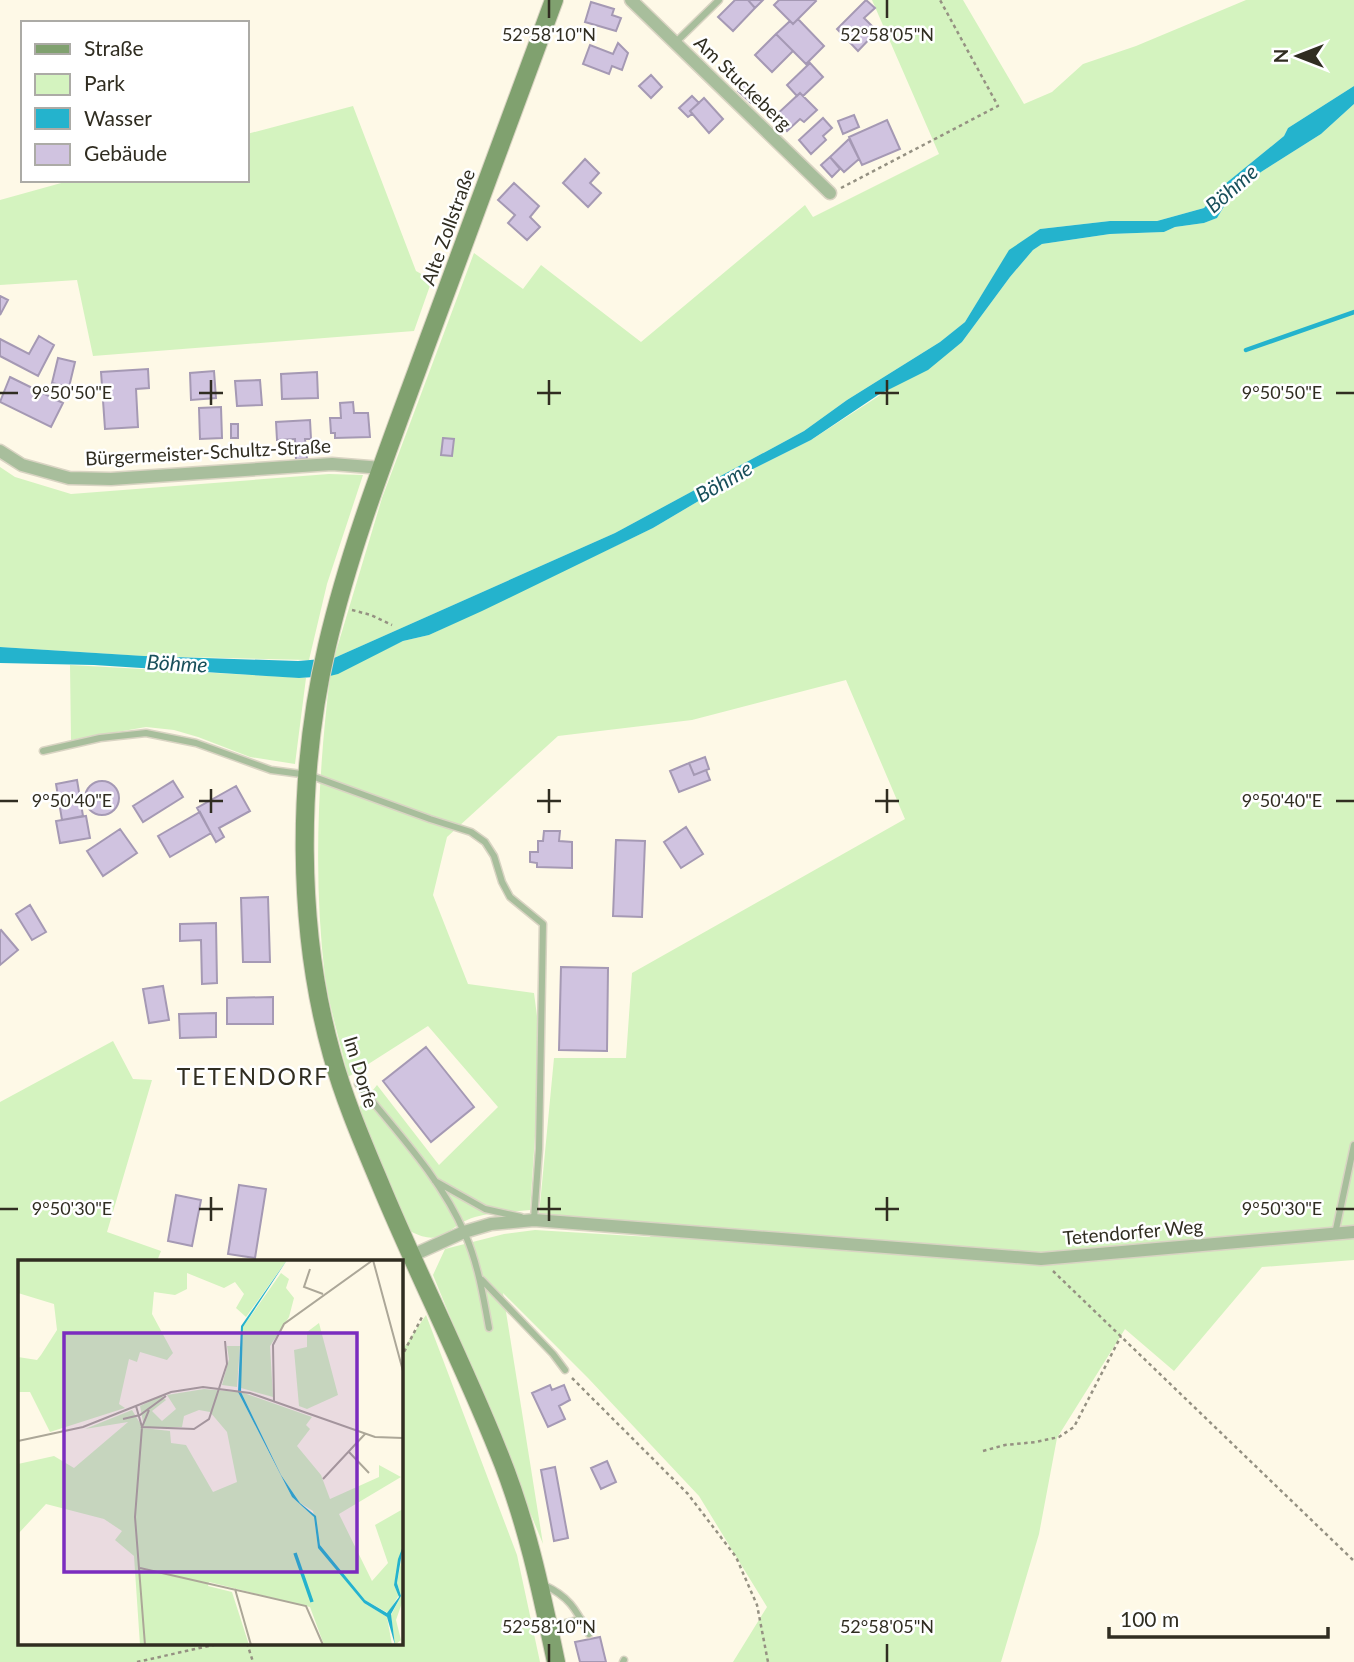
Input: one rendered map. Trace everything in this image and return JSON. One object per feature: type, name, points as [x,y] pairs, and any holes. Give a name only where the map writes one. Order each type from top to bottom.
[{"type":"street","name":"Alte Zollstraße","points":[[382,468],[554,0]]},
{"type":"street","name":"Am Stuckeberg","points":[[631,0],[830,193]]},
{"type":"street","name":"Bürgermeister-Schultz-Straße","points":[[0,451],[22,465],[69,478],[111,479],[332,464],[382,468]]},
{"type":"street","name":"Im Dorfe","points":[[382,468],[337,607],[318,689],[309,775],[305,871],[317,982],[331,1054],[357,1129],[514,1492],[539,1583],[556,1662]]},
{"type":"street","name":"Tetendorfer Weg","points":[[411,1256],[464,1232],[491,1224],[534,1220],[1041,1259],[1354,1232]]},
{"type":"lane","points":[[674,44],[719,0]]},
{"type":"lane","points":[[43,751],[100,738],[146,733],[196,743],[271,770],[309,775],[471,832],[485,842],[494,856],[510,897],[543,924],[539,1149],[534,1220],[485,1209],[435,1181]]},
{"type":"lane","points":[[358,1084],[435,1181],[464,1232],[480,1278],[489,1328]]},
{"type":"lane","points":[[1335,1234],[1354,1145]]},
{"type":"lane","points":[[480,1278],[565,1370]]},
{"type":"lane","points":[[539,1583],[560,1593],[574,1607],[589,1634]]},
{"type":"lane","points":[[549,1627],[581,1619]]},
{"type":"path","points":[[830,193],[998,106],[940,0]]},
{"type":"path","points":[[337,607],[371,615],[391,625]]},
{"type":"path","points":[[1041,1259],[1354,1561]]},
{"type":"path","points":[[402,1356],[425,1311]]},
{"type":"path","points":[[983,1451],[1059,1437],[1074,1427],[1121,1336]]},
{"type":"path","points":[[565,1370],[688,1494],[736,1557],[757,1605],[768,1662]]},
{"type":"path","points":[[137,1662],[218,1644]]},
{"type":"path","points":[[247,1644],[253,1662]]},
{"type":"green space","points":[[872,0],[963,0],[1024,104],[1052,92],[1083,64],[1136,46],[1246,0],[1354,0],[1354,86],[1288,128],[1284,136],[1225,184],[1204,208],[1157,221],[1110,221],[1040,229],[1009,251],[965,322],[940,342],[847,400],[804,431],[615,533],[334,658],[382,498],[474,253],[523,289],[541,265],[641,342],[805,205],[813,217],[939,154]]},
{"type":"green space","points":[[1354,104],[1354,1260],[1262,1267],[1174,1371],[1125,1329],[1057,1438],[1039,1534],[1001,1662],[733,1662],[767,1607],[699,1496],[588,1378],[503,1293],[543,1544],[433,1275],[445,1249],[504,1234],[535,1230],[650,1237],[654,1226],[539,1215],[554,1058],[626,1058],[632,973],[905,819],[846,680],[692,720],[558,736],[447,837],[433,895],[468,984],[534,993],[541,1047],[530,1210],[482,1215],[465,1221],[438,1237],[421,1236],[410,1231],[357,1110],[377,1085],[439,1165],[498,1107],[428,1026],[348,1077],[325,977],[319,902],[318,826],[330,676],[403,641],[429,635],[653,528],[751,470],[811,440],[962,342],[1010,277],[1033,250],[1042,244],[1110,234],[1164,232],[1217,218],[1228,201],[1261,172],[1321,134]]},
{"type":"green space","points":[[353,106],[416,271],[432,280],[414,331],[93,356],[77,280],[0,285],[0,200],[65,182],[248,182],[248,134]]},
{"type":"green space","points":[[0,467],[15,477],[71,494],[329,474],[363,475],[327,584],[309,660],[143,656],[0,647]]},
{"type":"green space","points":[[70,665],[306,678],[295,764],[250,757],[174,730],[146,727],[71,740]]},
{"type":"green space","points":[[113,1041],[133,1079],[152,1080],[107,1232],[161,1251],[157,1260],[18,1260],[18,1644],[402,1644],[402,1351],[426,1315],[517,1555],[540,1662],[0,1662],[0,1102]]},
{"type":"water","name":"Böhme","points":[[1354,86],[1354,104],[1321,134],[1261,172],[1228,200],[1217,218],[1164,232],[1110,234],[1042,244],[1033,250],[1010,277],[962,342],[928,370],[878,395],[811,440],[751,470],[653,528],[482,611],[429,635],[403,641],[338,674],[299,678],[94,665],[0,663],[0,647],[144,656],[298,661],[334,658],[615,533],[804,431],[847,400],[940,342],[965,322],[1009,250],[1040,229],[1110,221],[1157,221],[1204,208],[1225,184],[1284,136],[1288,128]]},
{"type":"building","points":[[735,0],[748,0],[755,8],[733,31],[718,17]]},
{"type":"building","points":[[748,0],[763,0],[755,8]]},
{"type":"building","points":[[779,0],[816,1],[793,24],[774,5]]},
{"type":"building","points":[[866,0],[875,8],[864,18],[877,31],[858,51],[837,29]]},
{"type":"building","points":[[591,2],[614,9],[612,15],[621,18],[616,31],[585,22]]},
{"type":"building","points":[[798,19],[824,46],[806,64],[776,34],[790,21],[793,24]]},
{"type":"building","points":[[776,34],[793,51],[772,72],[755,55]]},
{"type":"building","points":[[618,43],[628,53],[622,70],[612,66],[609,74],[583,64],[590,45],[613,54]]},
{"type":"building","points":[[810,63],[823,77],[803,96],[800,93],[797,96],[787,85]]},
{"type":"building","points":[[651,75],[662,87],[651,98],[639,86]]},
{"type":"building","points":[[746,82],[758,94],[751,103],[738,91]]},
{"type":"building","points":[[800,93],[817,110],[804,122],[800,119],[787,131],[774,117]]},
{"type":"building","points":[[692,96],[699,103],[690,111],[692,114],[688,117],[679,108]]},
{"type":"building","points":[[704,98],[723,119],[709,133],[690,111]]},
{"type":"building","points":[[854,115],[859,127],[843,134],[838,121]]},
{"type":"building","points":[[823,118],[832,128],[823,136],[826,140],[811,154],[799,140]]},
{"type":"building","points":[[887,120],[900,149],[862,165],[849,137]]},
{"type":"building","points":[[849,139],[859,159],[844,172],[830,157]]},
{"type":"building","points":[[830,157],[840,169],[832,177],[821,165]]},
{"type":"building","points":[[585,159],[599,173],[590,183],[601,193],[588,207],[563,183]]},
{"type":"building","points":[[514,183],[539,206],[530,217],[540,227],[527,240],[508,223],[515,215],[498,200]]},
{"type":"building","points":[[0,296],[8,300],[0,315]]},
{"type":"building","points":[[39,336],[54,345],[38,376],[0,356],[0,339],[29,354]]},
{"type":"building","points":[[58,358],[75,362],[69,387],[52,383]]},
{"type":"building","points":[[148,369],[149,388],[136,389],[138,427],[105,429],[101,372]]},
{"type":"building","points":[[214,371],[216,398],[191,400],[190,373]]},
{"type":"building","points":[[317,372],[318,398],[282,399],[281,374]]},
{"type":"building","points":[[10,377],[63,403],[51,427],[0,402]]},
{"type":"building","points":[[260,380],[262,405],[237,406],[235,381]]},
{"type":"building","points":[[353,402],[354,413],[368,413],[370,437],[335,438],[335,433],[331,433],[330,418],[341,418],[340,403]]},
{"type":"building","points":[[221,407],[222,438],[200,439],[199,408]]},
{"type":"building","points":[[310,420],[311,439],[305,439],[307,459],[296,460],[295,439],[277,440],[276,422]]},
{"type":"building","points":[[231,424],[238,424],[238,438],[231,438]]},
{"type":"building","points":[[443,438],[454,439],[452,456],[441,455]]},
{"type":"building","points":[[705,757],[709,769],[694,775],[689,763]]},
{"type":"building","points":[[689,763],[694,775],[706,770],[710,780],[679,792],[670,771]]},
{"type":"building","points":[[77,780],[83,816],[62,820],[56,784]]},
{"type":"building","points":[[102,781],[114,786],[119,798],[114,810],[102,815],[90,810],[85,798],[90,786]]},
{"type":"building","points":[[173,781],[183,797],[143,822],[133,806]]},
{"type":"building","points":[[236,786],[250,811],[219,828],[224,837],[216,842],[197,808]]},
{"type":"building","points":[[200,812],[211,833],[170,857],[158,836]]},
{"type":"building","points":[[86,816],[90,838],[60,843],[56,821]]},
{"type":"building","points":[[686,827],[703,854],[681,868],[664,842]]},
{"type":"building","points":[[120,829],[137,853],[103,876],[87,851]]},
{"type":"building","points":[[544,831],[560,831],[559,841],[572,842],[572,868],[537,867],[537,863],[530,862],[530,852],[538,852],[538,841],[543,841]]},
{"type":"building","points":[[616,840],[645,841],[642,917],[613,916]]},
{"type":"building","points":[[268,897],[270,962],[243,962],[241,898]]},
{"type":"building","points":[[30,905],[46,932],[32,940],[16,914]]},
{"type":"building","points":[[216,923],[217,983],[202,984],[201,940],[180,941],[180,924]]},
{"type":"building","points":[[0,931],[18,950],[0,965]]},
{"type":"building","points":[[561,967],[608,968],[607,1051],[559,1050]]},
{"type":"building","points":[[163,986],[169,1020],[149,1023],[143,989]]},
{"type":"building","points":[[273,997],[273,1024],[227,1024],[227,998]]},
{"type":"building","points":[[216,1013],[216,1037],[180,1038],[179,1014]]},
{"type":"building","points":[[426,1047],[474,1107],[431,1142],[383,1081]]},
{"type":"building","points":[[239,1185],[266,1189],[255,1258],[228,1254]]},
{"type":"building","points":[[176,1195],[201,1200],[192,1246],[168,1241]]},
{"type":"building","points":[[550,1385],[552,1390],[564,1385],[570,1400],[559,1406],[565,1419],[548,1427],[532,1393]]},
{"type":"building","points":[[607,1461],[616,1482],[601,1489],[591,1468]]},
{"type":"building","points":[[555,1467],[568,1538],[554,1541],[541,1470]]},
{"type":"building","points":[[600,1637],[606,1662],[580,1662],[575,1642]]},
{"type":"waterway","points":[[1246,350],[1354,312]]},
{"type":"district","name":"TETENDORF","points":[[253,1077]]}]
